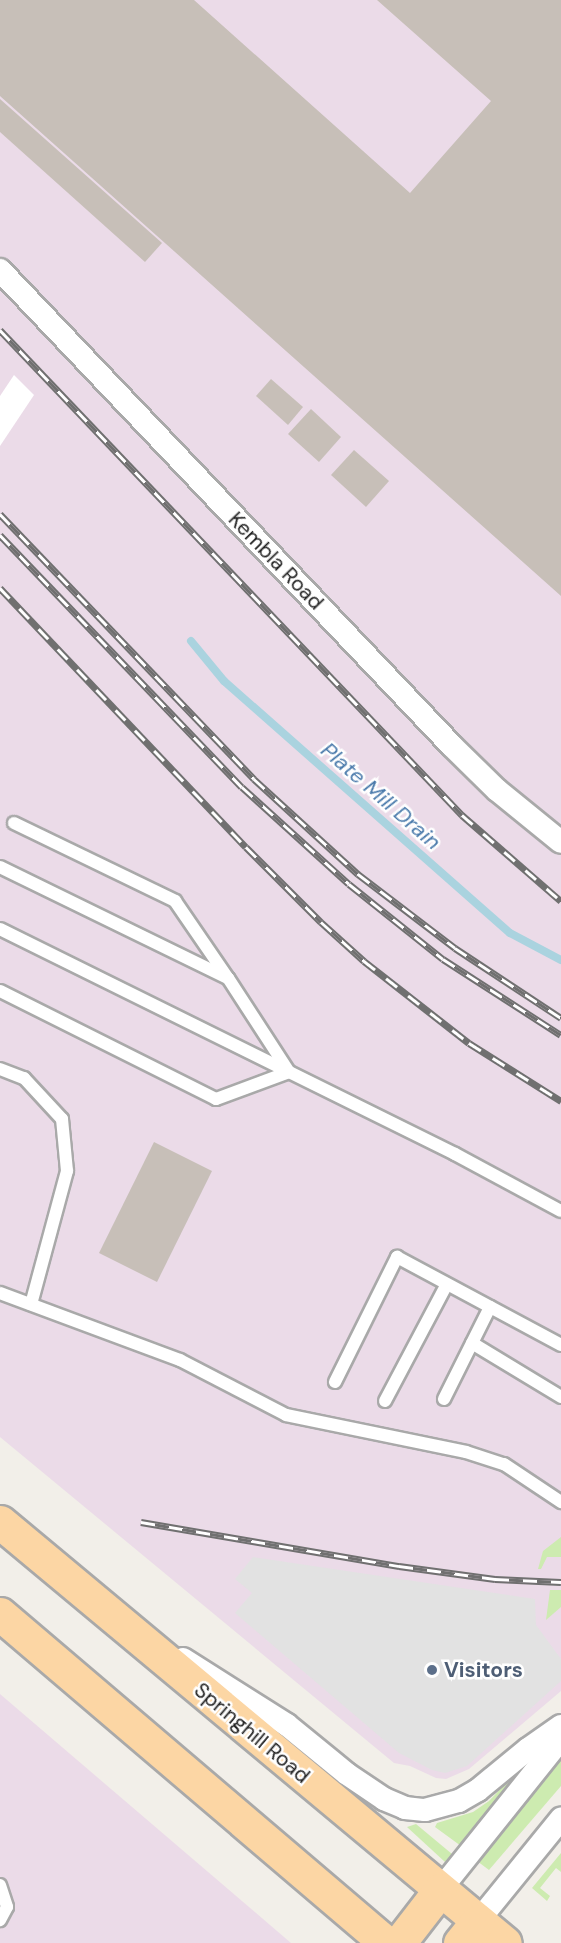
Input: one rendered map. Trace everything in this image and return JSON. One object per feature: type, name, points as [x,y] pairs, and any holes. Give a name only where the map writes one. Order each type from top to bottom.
[{"type":"main road","name":"Springhill Road","points":[[0,1522],[440,1890],[469,1932],[505,1943]]},
{"type":"main road","points":[[0,1614],[386,1943]]},
{"type":"main road","points":[[399,1943],[440,1890]]},
{"type":"street","name":"Kembla Road","points":[[0,270],[452,746],[496,790],[561,842]]},
{"type":"street","points":[[108,1612],[287,1725],[346,1774],[384,1799],[405,1808],[437,1808],[469,1797],[561,1726]]},
{"type":"street","points":[[440,1890],[561,1739]]},
{"type":"street","points":[[469,1932],[561,1819]]},
{"type":"lane","points":[[14,823],[175,901],[289,1072]]},
{"type":"lane","points":[[0,867],[228,978]]},
{"type":"lane","points":[[0,928],[455,1154],[561,1211]]},
{"type":"lane","points":[[0,991],[216,1099],[289,1072]]},
{"type":"lane","points":[[0,1070],[24,1077],[62,1119],[67,1171],[31,1304]]},
{"type":"lane","points":[[335,1382],[397,1257],[561,1345]]},
{"type":"lane","points":[[385,1401],[447,1284]]},
{"type":"lane","points":[[0,1293],[180,1360],[286,1415],[466,1452],[504,1464],[561,1502]]},
{"type":"lane","points":[[444,1399],[490,1307]]},
{"type":"lane","points":[[472,1343],[561,1397]]},
{"type":"lane","points":[[0,1885],[7,1907],[0,1920]]},
{"type":"shaded area","points":[[0,0],[561,0],[561,1691],[469,1769],[446,1779],[436,1778],[410,1766],[394,1763],[0,1437]]},
{"type":"shaded area","name":"Visitors","points":[[253,1557],[535,1599],[536,1625],[561,1659],[561,1681],[467,1766],[445,1773],[432,1770],[399,1753],[235,1613],[252,1593],[235,1579]]},
{"type":"shaded area","points":[[0,1694],[291,1943],[0,1943]]},
{"type":"green space","points":[[561,1537],[561,1557],[547,1557],[541,1569],[538,1569],[543,1551]]},
{"type":"green space","points":[[550,1590],[561,1590],[561,1607],[546,1620]]},
{"type":"green space","points":[[561,1751],[561,1786],[489,1870],[477,1861]]},
{"type":"green space","points":[[535,1753],[537,1755],[461,1846],[435,1827],[437,1823],[473,1812],[489,1801]]},
{"type":"green space","points":[[416,1824],[452,1854],[445,1862],[407,1827]]},
{"type":"green space","points":[[561,1853],[561,1872],[556,1868],[540,1888],[550,1896],[547,1901],[532,1888]]},
{"type":"pier","points":[[14,375],[34,395],[0,446],[0,396]]},
{"type":"building","points":[[0,0],[194,0],[410,193],[491,101],[377,0],[561,0],[561,596],[0,96]]},
{"type":"building","points":[[0,99],[162,243],[145,262],[0,132]]},
{"type":"building","points":[[271,379],[303,407],[288,425],[256,396]]},
{"type":"building","points":[[311,409],[341,437],[319,462],[288,434]]},
{"type":"building","points":[[354,450],[389,481],[366,507],[331,475]]},
{"type":"building","points":[[154,1142],[212,1171],[157,1282],[99,1253]]},
{"type":"waterway","name":"Plate Mill Drain","points":[[191,641],[224,681],[510,933],[561,960]]},
{"type":"railway","points":[[0,330],[462,815],[561,901]]},
{"type":"railway","points":[[0,514],[254,779],[358,874],[455,948],[561,1018]]},
{"type":"railway","points":[[0,535],[242,787],[349,884],[443,959],[561,1035]]},
{"type":"railway","points":[[0,588],[246,847],[321,922],[364,961],[469,1043],[561,1101]]},
{"type":"railway","points":[[141,1522],[399,1566],[495,1579],[561,1582]]},
{"type":"place","name":"Visitors","points":[[432,1670]]}]
